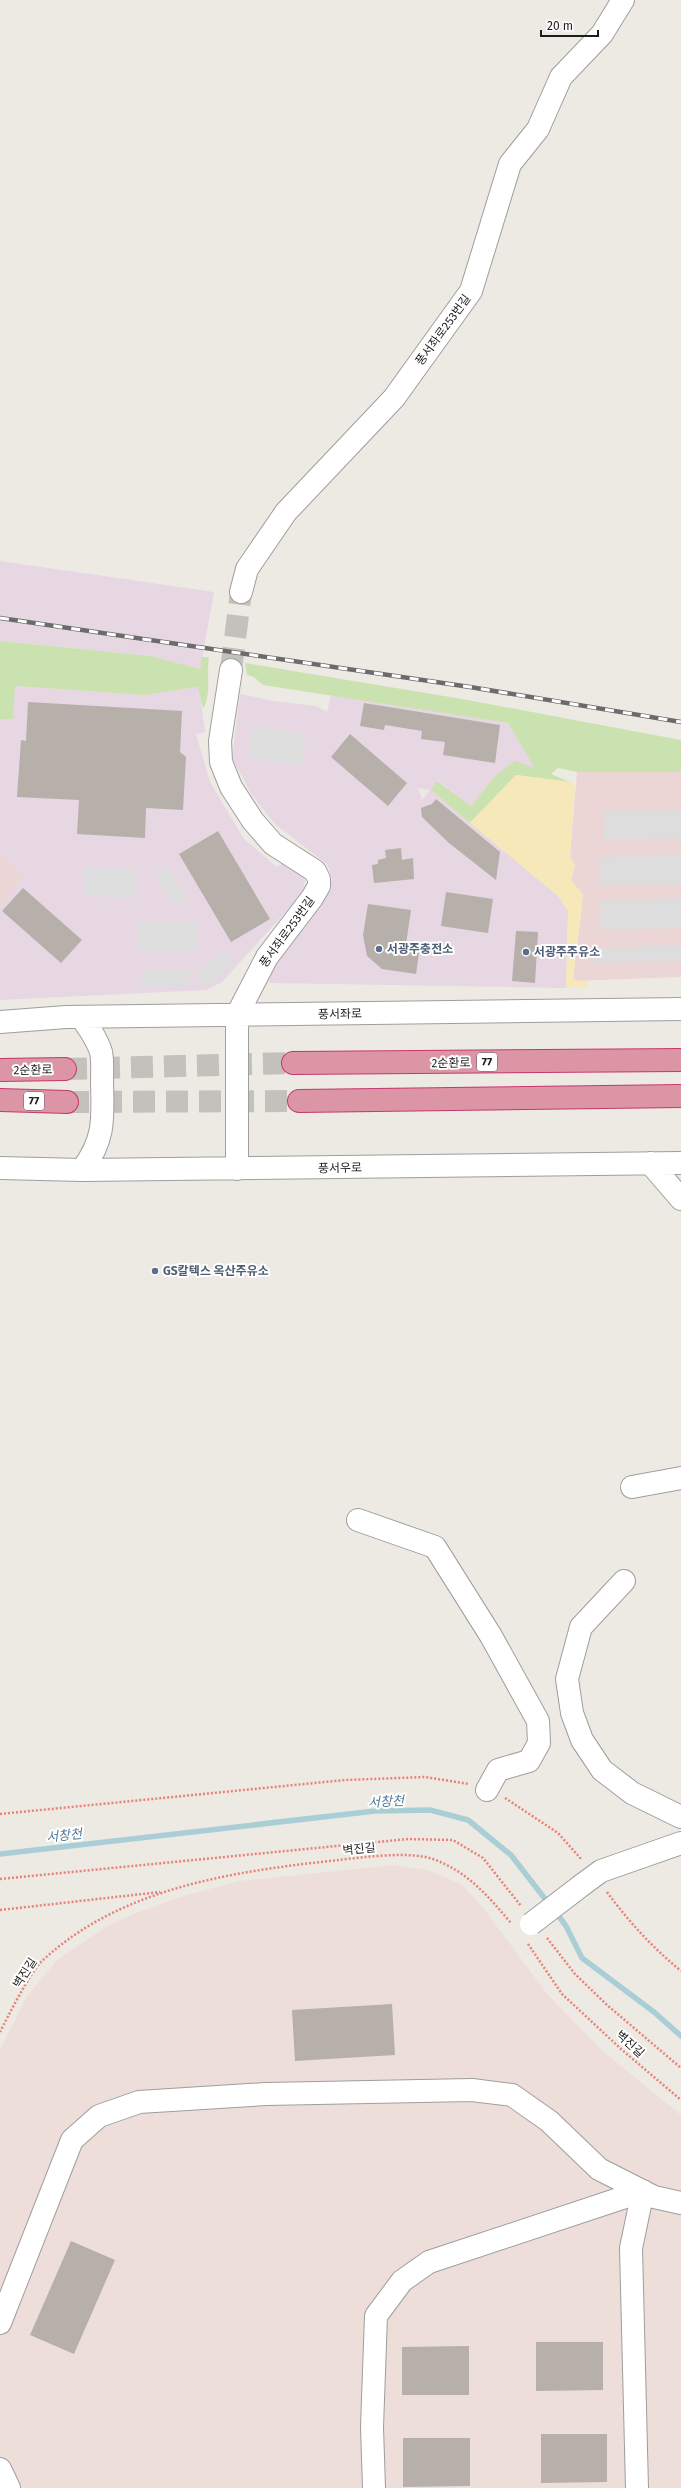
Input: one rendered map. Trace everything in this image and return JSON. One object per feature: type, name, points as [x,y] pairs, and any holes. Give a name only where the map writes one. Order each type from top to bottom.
[{"type":"highway","name":"2순환로","points":[[293,1063],[681,1060]]},
{"type":"highway","name":"2순환로","points":[[0,1070],[65,1069]]},
{"type":"highway","points":[[299,1101],[681,1096]]},
{"type":"highway","name":"77","points":[[0,1100],[67,1102]]},
{"type":"street","name":"풍서좌로253번길","points":[[241,592],[247,569],[286,512],[394,398],[472,291],[510,164],[538,129],[561,77],[602,34],[623,0]]},
{"type":"street","name":"풍서좌로253번길","points":[[231,670],[220,741],[220,762],[231,787],[253,821],[273,844],[315,871],[319,879],[318,886],[312,898],[267,957],[237,1015]]},
{"type":"street","name":"풍서좌로","points":[[0,1022],[81,1017],[681,1009]]},
{"type":"street","points":[[237,1015],[238,1169]]},
{"type":"street","points":[[81,1017],[95,1036],[101,1053],[104,1122],[101,1137],[93,1156],[82,1170]]},
{"type":"street","points":[[650,1163],[681,1200]]},
{"type":"street","name":"풍서우로","points":[[0,1168],[82,1170],[238,1169],[681,1163]]},
{"type":"street","points":[[632,1487],[681,1478]]},
{"type":"street","points":[[358,1520],[435,1547],[491,1636],[538,1721],[539,1743],[529,1761],[498,1770],[486,1790]]},
{"type":"street","points":[[624,1581],[581,1627],[567,1679],[572,1714],[582,1740],[602,1770],[632,1793],[681,1817]]},
{"type":"street","points":[[529,1924],[602,1871],[681,1842]]},
{"type":"street","points":[[0,2323],[72,2140],[99,2116],[140,2102],[266,2094],[472,2090],[512,2095],[549,2121],[599,2169],[654,2197],[681,2203]]},
{"type":"street","points":[[374,2488],[372,2427],[376,2316],[402,2281],[430,2262],[643,2191]]},
{"type":"street","points":[[637,2488],[631,2248],[643,2191]]},
{"type":"street","points":[[0,2469],[10,2488]]},
{"type":"path","points":[[0,1814],[344,1780],[425,1777],[465,1782],[508,1799],[558,1833],[588,1880],[657,1951],[681,1971]]},
{"type":"path","points":[[0,1879],[408,1839],[453,1840],[483,1858],[529,1924],[576,1974],[596,1995],[681,2068]]},
{"type":"path","name":"벽진길","points":[[0,2032],[40,1963],[96,1921],[164,1891],[231,1874],[311,1863],[384,1855],[431,1858],[464,1873],[492,1900],[529,1924],[562,1994],[621,2049],[681,2100]]},
{"type":"path","points":[[0,1910],[164,1891]]},
{"type":"shaded area","points":[[0,561],[214,592],[200,669],[151,656],[0,641]]},
{"type":"shaded area","points":[[14,686],[144,695],[199,687],[205,732],[196,734],[210,782],[244,839],[277,867],[286,861],[298,868],[305,880],[302,894],[222,982],[206,990],[0,1000],[0,907],[23,879],[0,852],[0,719],[13,719]]},
{"type":"shaded area","points":[[240,694],[274,701],[316,706],[327,712],[331,695],[508,723],[536,768],[494,777],[471,806],[438,781],[431,790],[558,896],[568,911],[566,988],[269,983],[273,966],[324,898],[332,880],[328,865],[275,824],[252,795],[232,758]],"holes":[[[418,788],[430,790],[422,800]]]},
{"type":"shaded area","points":[[253,726],[306,733],[302,765],[249,759]]},
{"type":"shaded area","points":[[577,772],[681,772],[681,977],[573,981],[583,895],[571,880],[575,866],[570,858]]},
{"type":"shaded area","points":[[681,809],[681,839],[604,840],[604,810]]},
{"type":"shaded area","points":[[0,852],[23,879],[0,907]]},
{"type":"shaded area","points":[[681,854],[681,884],[600,886],[599,857]]},
{"type":"shaded area","points":[[84,867],[137,869],[136,898],[91,896],[83,891]]},
{"type":"shaded area","points":[[168,867],[187,900],[174,907],[155,874]]},
{"type":"shaded area","points":[[681,898],[681,928],[600,930],[600,900]]},
{"type":"shaded area","points":[[138,922],[197,922],[197,951],[138,951]]},
{"type":"shaded area","points":[[681,945],[681,961],[593,963],[593,948]]},
{"type":"shaded area","points":[[224,951],[234,964],[205,987],[195,974]]},
{"type":"shaded area","points":[[189,970],[189,987],[141,987],[141,971]]},
{"type":"shaded area","points":[[395,1865],[428,1870],[461,1884],[482,1906],[547,1994],[604,2052],[681,2115],[681,2488],[0,2488],[0,2050],[27,1996],[57,1960],[107,1926],[141,1911],[187,1895],[239,1881]]},
{"type":"green space","points":[[0,641],[151,656],[200,669],[202,657],[209,657],[206,703],[203,709],[198,687],[144,695],[15,686],[13,719],[0,719]]},
{"type":"green space","points":[[245,663],[462,699],[681,740],[681,772],[577,772],[558,768],[551,774],[570,782],[516,775],[470,823],[431,790],[437,781],[471,806],[494,777],[515,761],[535,768],[508,723],[263,685],[254,677],[247,675]]},
{"type":"sand","points":[[516,775],[570,782],[575,785],[570,857],[575,865],[571,880],[583,895],[573,980],[587,981],[588,987],[566,988],[568,911],[558,896],[470,823]]},
{"type":"building","points":[[28,702],[182,711],[180,752],[186,757],[183,810],[146,808],[145,838],[77,834],[79,800],[17,797],[21,740],[26,741]]},
{"type":"building","points":[[364,703],[500,725],[495,763],[443,755],[445,742],[421,739],[422,731],[385,725],[384,730],[360,726]]},
{"type":"building","points":[[350,734],[407,783],[388,806],[331,757]]},
{"type":"building","points":[[436,799],[500,852],[496,880],[449,843],[422,817],[421,808],[432,804]]},
{"type":"building","points":[[218,831],[270,919],[231,942],[179,854]]},
{"type":"building","points":[[401,848],[402,860],[413,858],[414,879],[374,883],[372,865],[378,864],[378,860],[386,858],[385,850]]},
{"type":"building","points":[[23,888],[82,940],[61,963],[2,911]]},
{"type":"building","points":[[446,892],[493,899],[488,933],[441,926]]},
{"type":"building","points":[[368,904],[411,910],[405,951],[419,953],[416,974],[382,969],[367,956],[363,935]]},
{"type":"building","points":[[516,931],[538,932],[535,983],[512,981]]},
{"type":"building","points":[[392,2004],[395,2055],[295,2061],[292,2010]]},
{"type":"building","points":[[71,2241],[115,2260],[74,2354],[30,2335]]},
{"type":"building","points":[[536,2342],[603,2342],[603,2390],[536,2391]]},
{"type":"building","points":[[469,2346],[469,2395],[402,2395],[402,2347]]},
{"type":"building","points":[[541,2434],[607,2434],[607,2482],[541,2483]]},
{"type":"building","points":[[403,2438],[470,2438],[470,2486],[403,2487]]},
{"type":"waterway","name":"서창천","points":[[0,1854],[375,1811],[430,1810],[468,1820],[511,1855],[549,1904]]},
{"type":"waterway","name":"서창천","points":[[555,1911],[566,1926],[582,1958],[654,2012],[681,2036]]},
{"type":"tunnel","points":[[231,670],[241,592]]},
{"type":"tunnel","points":[[65,1069],[293,1063]]},
{"type":"tunnel","points":[[67,1102],[299,1101]]},
{"type":"railway","points":[[0,618],[470,687],[681,722]]},
{"type":"place","name":"서광주충전소","points":[[379,949]]},
{"type":"place","name":"서광주주유소","points":[[526,952]]},
{"type":"place","name":"GS칼텍스 옥산주유소","points":[[155,1271]]}]
